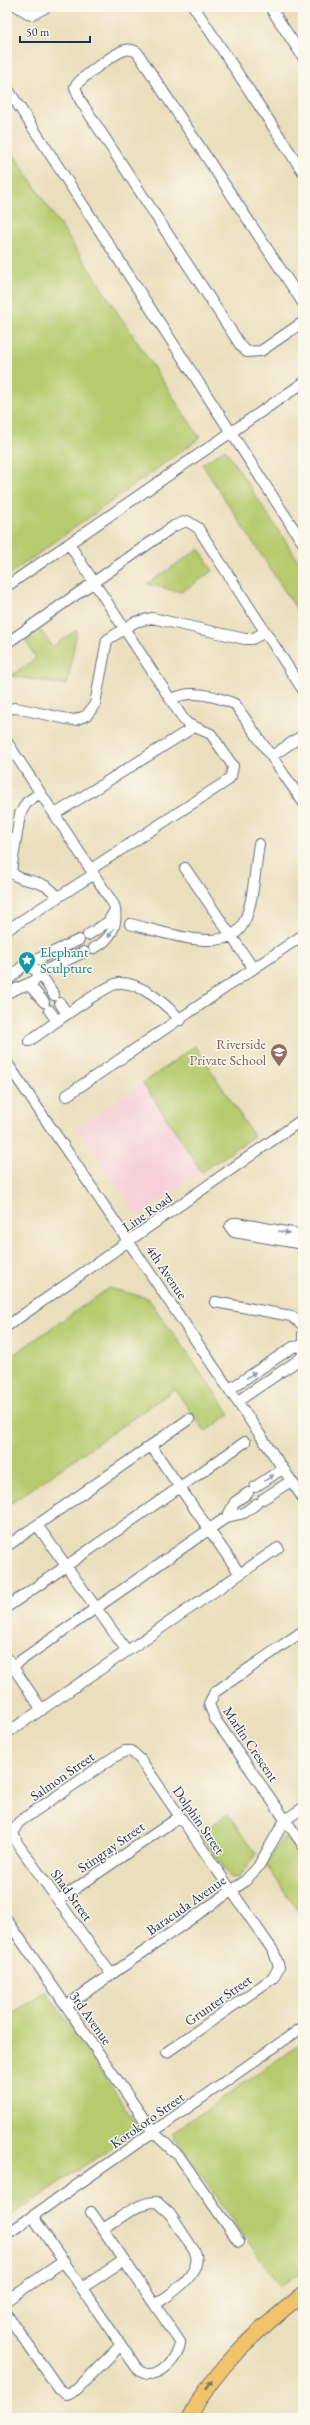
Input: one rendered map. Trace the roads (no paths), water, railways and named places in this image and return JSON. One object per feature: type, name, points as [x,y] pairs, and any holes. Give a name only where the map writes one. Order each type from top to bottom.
[{"type":"highway","points":[[189,2418],[211,2382],[241,2347],[303,2294]]},
{"type":"street","points":[[18,7],[31,15],[47,7]]},
{"type":"street","points":[[194,7],[303,172]]},
{"type":"street","points":[[270,7],[303,57]]},
{"type":"street","points":[[303,303],[137,52],[133,50],[122,52],[80,80],[75,87],[80,100],[241,346],[247,352],[261,351],[303,324]]},
{"type":"street","points":[[7,88],[303,543]]},
{"type":"street","points":[[7,586],[303,383]]},
{"type":"street","points":[[7,643],[174,526],[187,521],[193,523],[303,690]]},
{"type":"street","points":[[7,930],[231,776],[233,766],[211,734],[194,727],[184,720],[172,699],[69,544]]},
{"type":"street","points":[[7,709],[16,708],[75,720],[87,714],[95,704],[107,640],[143,618],[152,618],[245,640],[252,639],[265,632]]},
{"type":"street","points":[[172,699],[180,694],[191,693],[235,704],[303,802]]},
{"type":"street","points":[[54,814],[194,727]]},
{"type":"street","points":[[272,756],[303,735]]},
{"type":"street","points":[[7,742],[92,871],[115,910],[114,927],[108,938],[89,950],[56,965],[24,986],[7,993]]},
{"type":"street","points":[[40,793],[27,802],[21,810],[11,871],[18,877],[45,885],[57,897]]},
{"type":"street","points":[[130,924],[198,940],[214,941],[232,936],[241,928],[247,914],[259,844]]},
{"type":"street","points":[[185,868],[254,968]]},
{"type":"street","points":[[7,981],[23,966],[83,937],[108,922],[115,910]]},
{"type":"street","points":[[66,1096],[181,1020],[303,935]]},
{"type":"street","points":[[23,966],[30,966],[40,975],[67,1014]]},
{"type":"street","points":[[29,1041],[113,984],[122,983],[158,998],[181,1020]]},
{"type":"street","points":[[24,986],[32,987],[57,1021]]},
{"type":"street","name":"4th Avenue","points":[[7,1063],[303,1498]]},
{"type":"street","name":"Line Road","points":[[7,1326],[303,1119]]},
{"type":"street","points":[[303,1235],[257,1232],[303,1244]]},
{"type":"street","points":[[215,1302],[291,1316],[303,1325]]},
{"type":"street","points":[[230,1389],[293,1347],[303,1346],[303,1334]]},
{"type":"street","points":[[238,1401],[300,1359],[303,1354]]},
{"type":"street","points":[[7,1546],[189,1419]]},
{"type":"street","points":[[7,1607],[245,1442]]},
{"type":"street","points":[[151,1446],[240,1574]]},
{"type":"street","points":[[228,1517],[235,1502],[282,1468]]},
{"type":"street","points":[[42,1710],[9,1665],[96,1608],[228,1517],[244,1512],[291,1481]]},
{"type":"street","points":[[36,1525],[126,1652]]},
{"type":"street","points":[[7,1734],[278,1548]]},
{"type":"street","name":"Marlin Crescent","points":[[303,1631],[214,1692],[209,1704],[215,1719],[303,1845]]},
{"type":"street","name":"Dolphin Street","points":[[131,1751],[140,1759],[274,1952],[279,1966]]},
{"type":"street","name":"Salmon Street","points":[[13,1832],[19,1822],[120,1753],[131,1751]]},
{"type":"street","name":"Baracuda Avenue","points":[[66,2006],[244,1882],[258,1867],[286,1820],[303,1808]]},
{"type":"street","name":"Stingray Street","points":[[59,1900],[179,1817]]},
{"type":"street","name":"Shad Street","points":[[13,1832],[17,1843],[111,1974]]},
{"type":"street","name":"3rd Avenue","points":[[7,1920],[153,2132],[179,2156],[239,2242]]},
{"type":"street","name":"Grunter Street","points":[[167,2052],[273,1978],[277,1974],[279,1966]]},
{"type":"street","name":"Korokoro Street","points":[[7,2234],[303,2027]]},
{"type":"street","points":[[103,2229],[151,2202],[157,2202],[170,2214],[195,2252],[197,2263],[193,2272],[177,2288],[155,2305]]},
{"type":"street","points":[[33,2217],[136,2367],[150,2374],[166,2366],[178,2354],[180,2342],[91,2212]]},
{"type":"street","points":[[82,2288],[124,2260]]},
{"type":"street","points":[[7,2300],[64,2261]]},
{"type":"street","points":[[7,2315],[59,2389],[67,2394],[76,2390],[121,2345]]},
{"type":"place","name":"Elephant Sculpture","points":[[27,975]]},
{"type":"place","name":"Riverside Private School","points":[[279,1067]]}]
